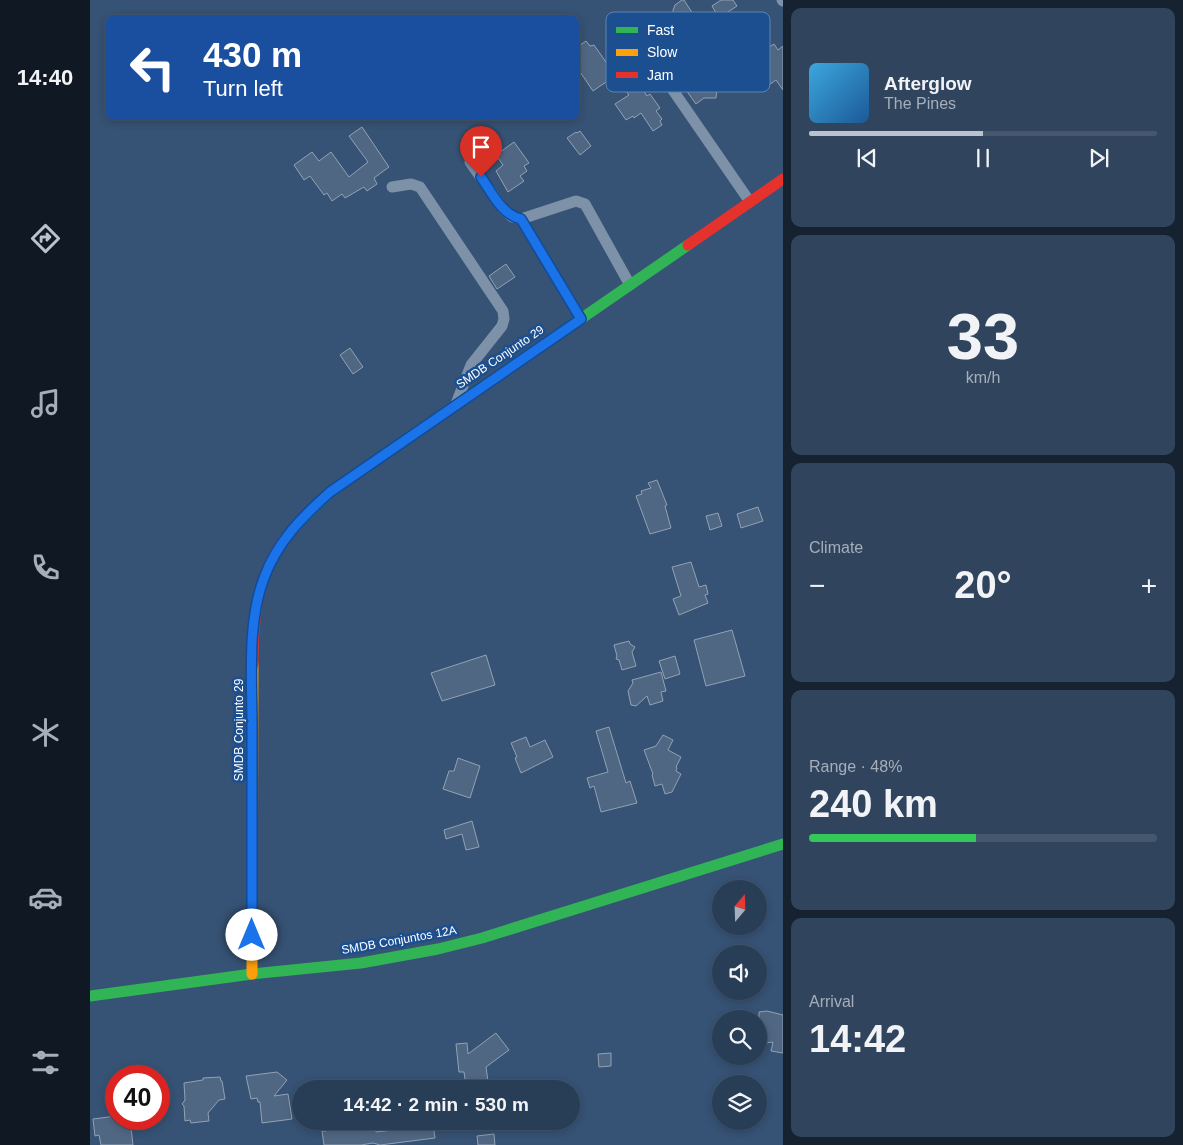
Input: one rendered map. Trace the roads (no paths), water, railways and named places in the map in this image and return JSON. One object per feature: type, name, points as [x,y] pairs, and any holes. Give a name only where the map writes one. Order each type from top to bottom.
[{"type":"street","points":[[674,92],[750,202]]},
{"type":"street","points":[[470,162],[503,209],[512,217],[521,219],[568,202],[576,201],[585,204],[630,285]]},
{"type":"street","name":"SMDB Conjunto 29","points":[[252,974],[252,659],[255,612],[263,579],[277,548],[303,516],[330,492],[783,179]]},
{"type":"street","points":[[392,187],[411,184],[420,187],[503,311],[504,319],[502,326],[471,365],[456,404]]},
{"type":"street","points":[[521,219],[581,319]]},
{"type":"street","name":"SMDB Conjuntos 12A","points":[[90,996],[252,974],[361,963],[438,949],[482,938],[783,844]]}]
